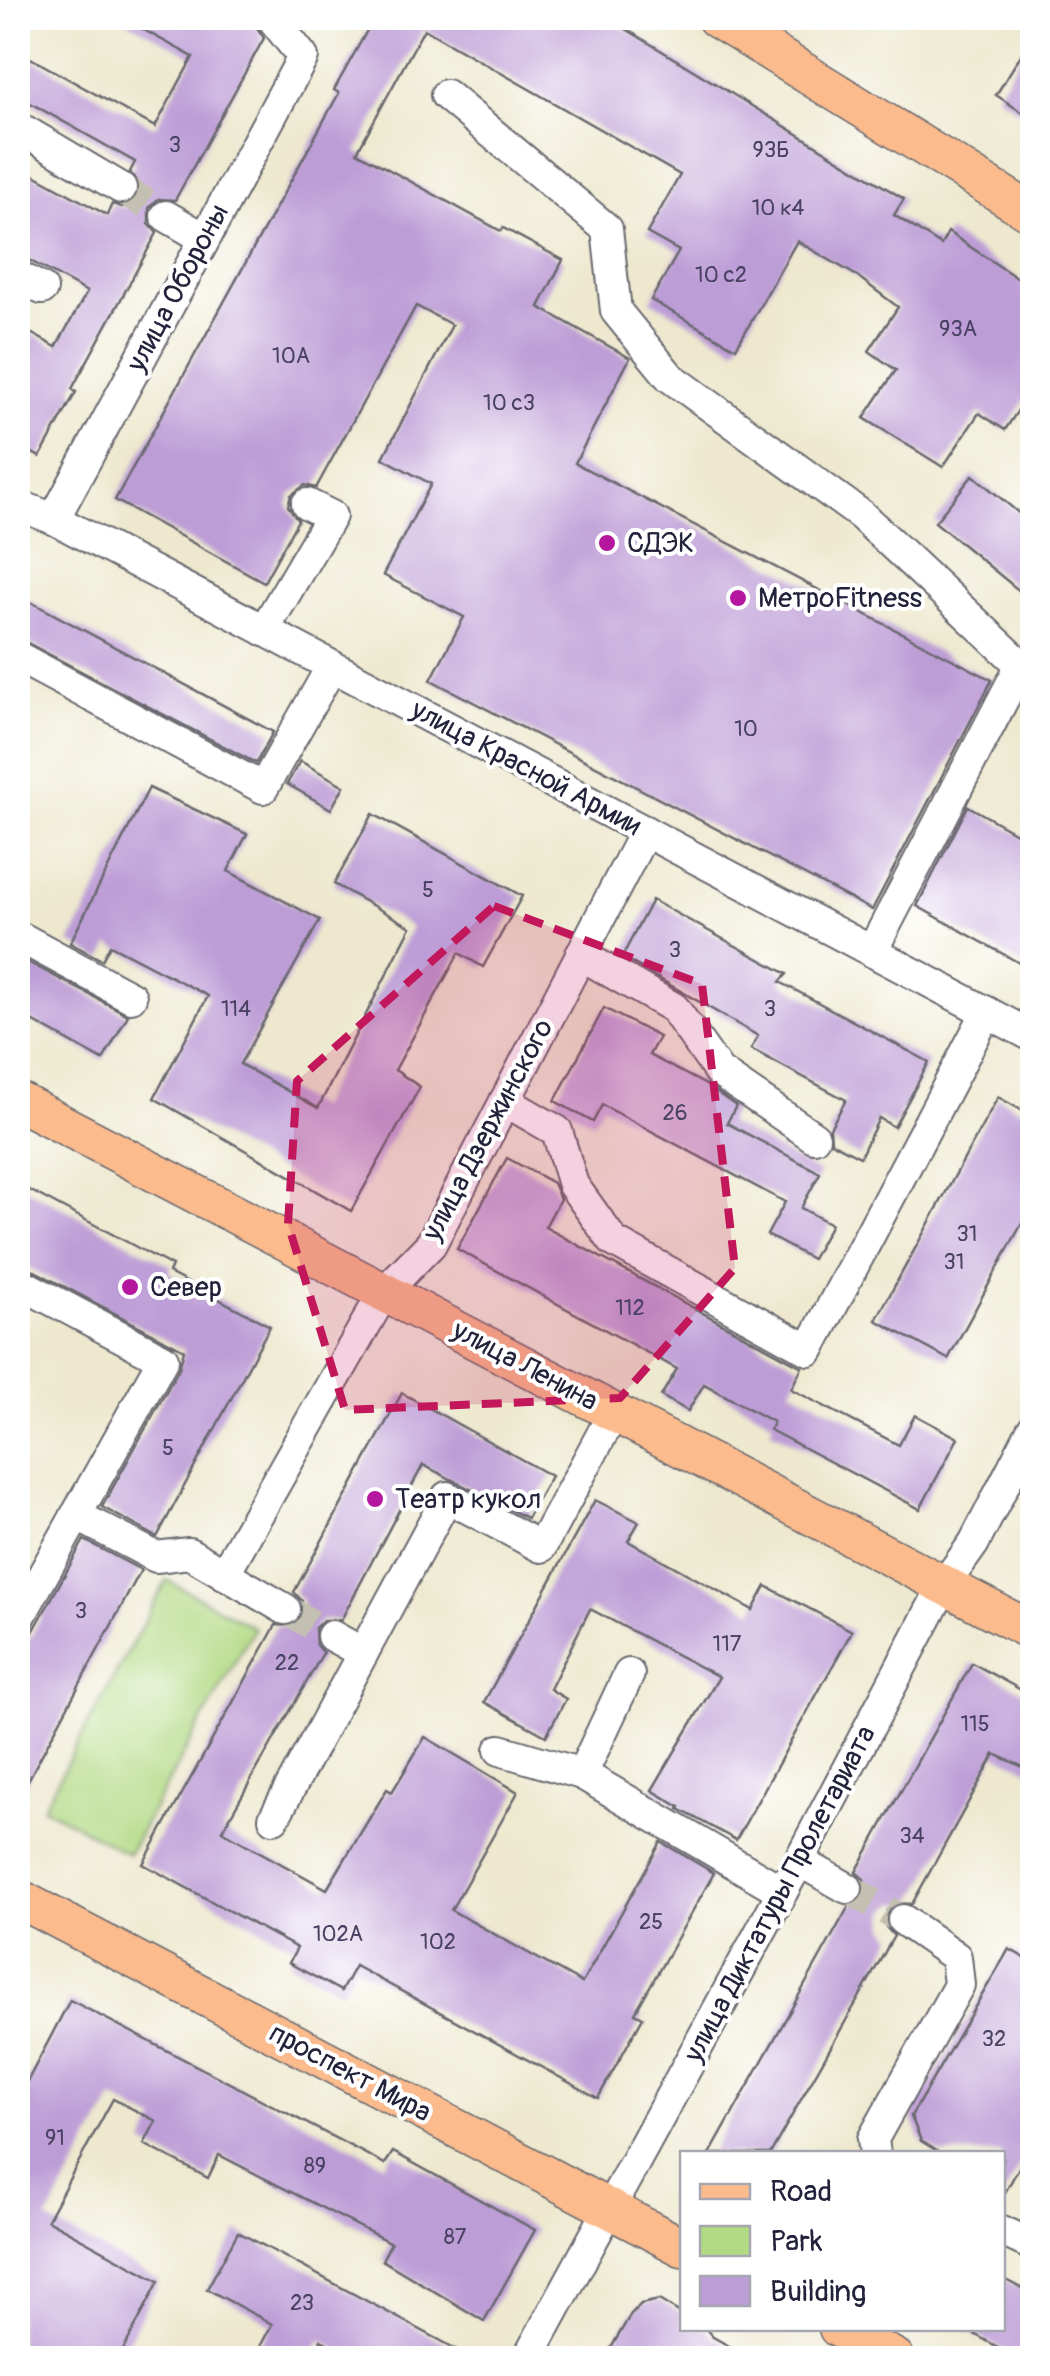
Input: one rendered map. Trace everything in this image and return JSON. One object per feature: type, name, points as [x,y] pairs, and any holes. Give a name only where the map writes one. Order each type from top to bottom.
[{"type":"main road","points":[[716,18],[1032,213]]},
{"type":"main road","name":"улица Ленина","points":[[18,1101],[1032,1631]]},
{"type":"main road","name":"проспект Мира","points":[[18,1898],[680,2246]]},
{"type":"street","name":"улица Обороны","points":[[54,520],[304,57],[272,18]]},
{"type":"street","points":[[446,95],[606,230],[616,311],[670,377],[861,515],[1027,676],[872,951]]},
{"type":"street","points":[[18,127],[122,188]]},
{"type":"street","points":[[166,216],[204,238]]},
{"type":"street","name":"улица Красной Армии","points":[[18,504],[1032,1036]]},
{"type":"street","points":[[264,630],[331,516],[307,504]]},
{"type":"street","points":[[18,657],[262,788],[332,666]]},
{"type":"street","name":"улица Дзержинского","points":[[224,1574],[384,1292],[431,1244],[645,831]]},
{"type":"street","points":[[18,936],[131,997]]},
{"type":"street","points":[[581,955],[674,1008],[719,1072],[814,1137]]},
{"type":"street","points":[[505,1101],[556,1131],[573,1186],[613,1241],[809,1350],[987,1012]]},
{"type":"street","points":[[18,1282],[162,1359],[18,1620]]},
{"type":"street","points":[[274,1818],[448,1497],[541,1547],[614,1412]]},
{"type":"street","name":"улица Диктатуры Пролетариата","points":[[528,2358],[799,1861],[944,1585],[974,1542],[1032,1430]]},
{"type":"street","points":[[76,1514],[156,1557],[188,1553],[284,1609]]},
{"type":"street","points":[[332,1636],[363,1653]]},
{"type":"street","points":[[582,1774],[629,1674]]},
{"type":"street","points":[[500,1750],[582,1774],[782,1891]]},
{"type":"street","points":[[799,1861],[847,1888]]},
{"type":"street","points":[[874,2151],[873,2139],[959,1985],[956,1958],[902,1920]]},
{"type":"street","points":[[1005,2232],[1032,2245]]},
{"type":"highlighted area","points":[[494,906],[702,984],[735,1268],[620,1398],[345,1410],[288,1224],[297,1081]]},
{"type":"green space","points":[[167,1580],[254,1628],[128,1854],[43,1807]]},
{"type":"building","points":[[122,18],[244,18],[254,23],[264,38],[175,200],[158,199],[149,208],[149,224],[157,233],[72,389],[76,392],[40,457],[18,445],[18,326],[56,347],[87,292],[18,254],[18,166],[107,215],[112,204],[131,204],[140,187],[130,172],[135,162],[18,96],[18,51],[155,127],[193,57]]},
{"type":"building","points":[[374,18],[608,18],[904,199],[894,215],[941,245],[948,232],[1032,288],[1032,389],[1005,430],[979,413],[943,467],[864,418],[896,370],[869,351],[898,307],[857,276],[797,241],[736,348],[651,300],[679,251],[647,233],[680,175],[424,29],[357,152],[501,231],[503,228],[563,260],[539,307],[630,358],[575,463],[992,680],[872,910],[431,680],[464,617],[383,575],[431,484],[383,458],[452,325],[416,306],[316,488],[305,485],[291,495],[288,506],[298,520],[264,582],[115,500],[339,93],[334,90]]},
{"type":"building","points":[[1032,37],[1032,119],[996,95]]},
{"type":"building","points":[[973,475],[1032,524],[1032,601],[935,522]]},
{"type":"building","points":[[18,595],[273,732],[256,763],[18,638]]},
{"type":"building","points":[[300,761],[344,786],[331,809],[287,784]]},
{"type":"building","points":[[149,788],[247,834],[228,871],[320,920],[240,1064],[318,1108],[411,927],[334,884],[373,814],[522,896],[483,967],[459,953],[395,1070],[420,1087],[351,1211],[154,1098],[208,996],[110,945],[102,960],[70,943]]},
{"type":"building","points":[[968,806],[1032,842],[1032,970],[917,906]]},
{"type":"building","points":[[652,900],[787,974],[780,982],[929,1062],[894,1127],[879,1118],[860,1157],[831,1142],[830,1128],[846,1100],[751,1049],[758,1036],[622,957]]},
{"type":"building","points":[[18,957],[128,1015],[103,1060],[18,1013]]},
{"type":"building","points":[[604,1008],[659,1037],[649,1055],[736,1106],[727,1123],[820,1173],[801,1208],[831,1224],[812,1259],[767,1235],[785,1202],[602,1105],[593,1122],[555,1101]]},
{"type":"building","points":[[998,1097],[1032,1116],[1032,1205],[948,1359],[876,1320]]},
{"type":"building","points":[[507,1158],[553,1183],[560,1199],[545,1227],[802,1367],[791,1389],[899,1445],[915,1415],[958,1438],[920,1509],[770,1430],[773,1422],[704,1384],[688,1411],[661,1396],[677,1369],[457,1249]]},
{"type":"building","name":"Север","points":[[18,1184],[172,1266],[169,1273],[270,1326],[157,1537],[102,1507],[179,1368],[184,1350],[18,1262]]},
{"type":"building","points":[[402,1393],[551,1476],[527,1518],[423,1465],[341,1620],[323,1620],[315,1628],[316,1645],[323,1653],[222,1831],[327,1889],[387,1789],[392,1792],[425,1737],[518,1792],[451,1910],[582,1983],[661,1842],[714,1873],[635,2013],[643,2017],[598,2098],[355,1966],[341,1991],[289,1963],[297,1948],[143,1864],[276,1625],[293,1626],[302,1618],[302,1601],[294,1592]]},
{"type":"building","points":[[595,1500],[639,1522],[628,1541],[753,1610],[766,1586],[852,1631],[736,1840],[652,1790],[719,1677],[590,1609],[550,1689],[566,1699],[546,1736],[484,1702]]},
{"type":"building","points":[[84,1540],[141,1570],[18,1799],[18,1659]]},
{"type":"building","points":[[972,1663],[1032,1696],[1032,1771],[995,1754],[912,1904],[896,1903],[887,1910],[886,1927],[894,1936],[772,2151],[712,2151],[849,1906],[864,1896],[864,1879],[856,1872]]},
{"type":"building","points":[[1009,1949],[1032,1962],[1032,2144],[1005,2193],[1005,2151],[937,2151],[921,2141],[911,2116]]},
{"type":"building","points":[[70,2000],[385,2164],[393,2152],[535,2230],[484,2321],[382,2260],[391,2243],[219,2155],[208,2178],[144,2144],[156,2121],[113,2099],[47,2220],[159,2281],[119,2358],[47,2358],[18,2343],[18,2099]]},
{"type":"building","points":[[238,2232],[473,2358],[355,2358],[321,2340],[311,2358],[254,2358],[272,2324],[207,2289]]},
{"type":"building","points":[[1005,2280],[1032,2294],[1032,2358],[1018,2358],[968,2331],[1005,2331]]},
{"type":"building","points":[[659,2300],[680,2313],[680,2331],[708,2331],[751,2358],[605,2358],[641,2304]]},
{"type":"tunnel","points":[[121,188],[166,216]]},
{"type":"tunnel","points":[[285,1609],[332,1636]]},
{"type":"tunnel","points":[[847,1888],[903,1920]]},
{"type":"place","name":"СДЭК","points":[[607,543]]},
{"type":"place","name":"МетроFitness","points":[[738,598]]},
{"type":"place","name":"Север","points":[[130,1287]]},
{"type":"place","name":"Театр кукол","points":[[375,1499]]}]
